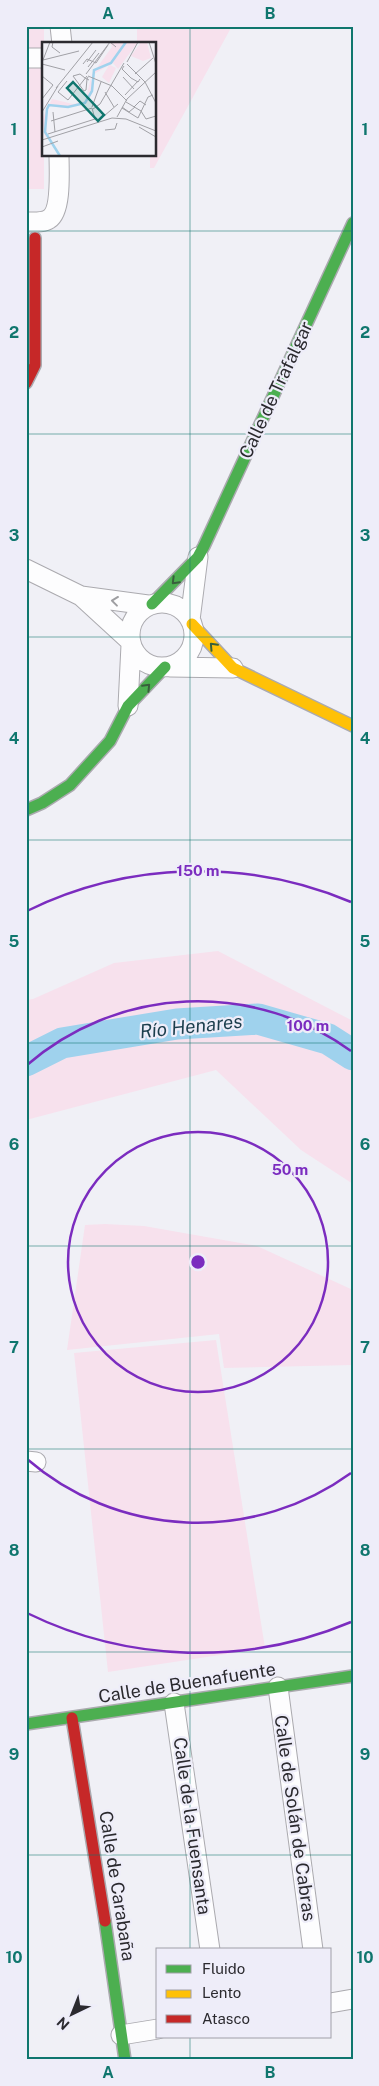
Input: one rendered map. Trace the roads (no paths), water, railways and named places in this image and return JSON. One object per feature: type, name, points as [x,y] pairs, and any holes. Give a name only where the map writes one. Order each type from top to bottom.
[{"type":"street","points":[[60,26],[62,42]]},
{"type":"street","points":[[26,58],[42,58]]},
{"type":"street","points":[[26,384],[35,364],[31,230],[41,222],[51,219],[56,210],[59,156]]},
{"type":"street","name":"Calle de Trafalgar","points":[[191,622],[198,557],[353,223]]},
{"type":"street","name":"Calle de Trafalgar","points":[[150,604],[198,557]]},
{"type":"street","points":[[26,569],[81,596],[130,643],[139,659],[148,665],[233,668]]},
{"type":"street","points":[[81,596],[150,604],[169,603],[179,608],[233,668],[353,726]]},
{"type":"street","points":[[128,706],[129,630],[133,619],[139,611],[150,604]]},
{"type":"street","points":[[26,810],[42,803],[70,785],[110,741],[128,706],[168,667],[180,662],[190,650],[194,635],[191,622]]},
{"type":"street","name":"Calle de Buenafuente","points":[[26,1724],[353,1676]]},
{"type":"street","name":"Calle de Solán de Cabras","points":[[278,1687],[313,1948]]},
{"type":"street","name":"Calle de la Fuensanta","points":[[174,1703],[210,1948]]},
{"type":"street","name":"Calle de Carabaña","points":[[72,1718],[125,2060]]},
{"type":"street","points":[[332,2002],[353,1999]]},
{"type":"street","points":[[121,2035],[156,2029]]},
{"type":"waterway","name":"Río Henares","points":[[26,1061],[62,1043],[177,1024],[258,1019],[328,1039],[353,1055]]}]
